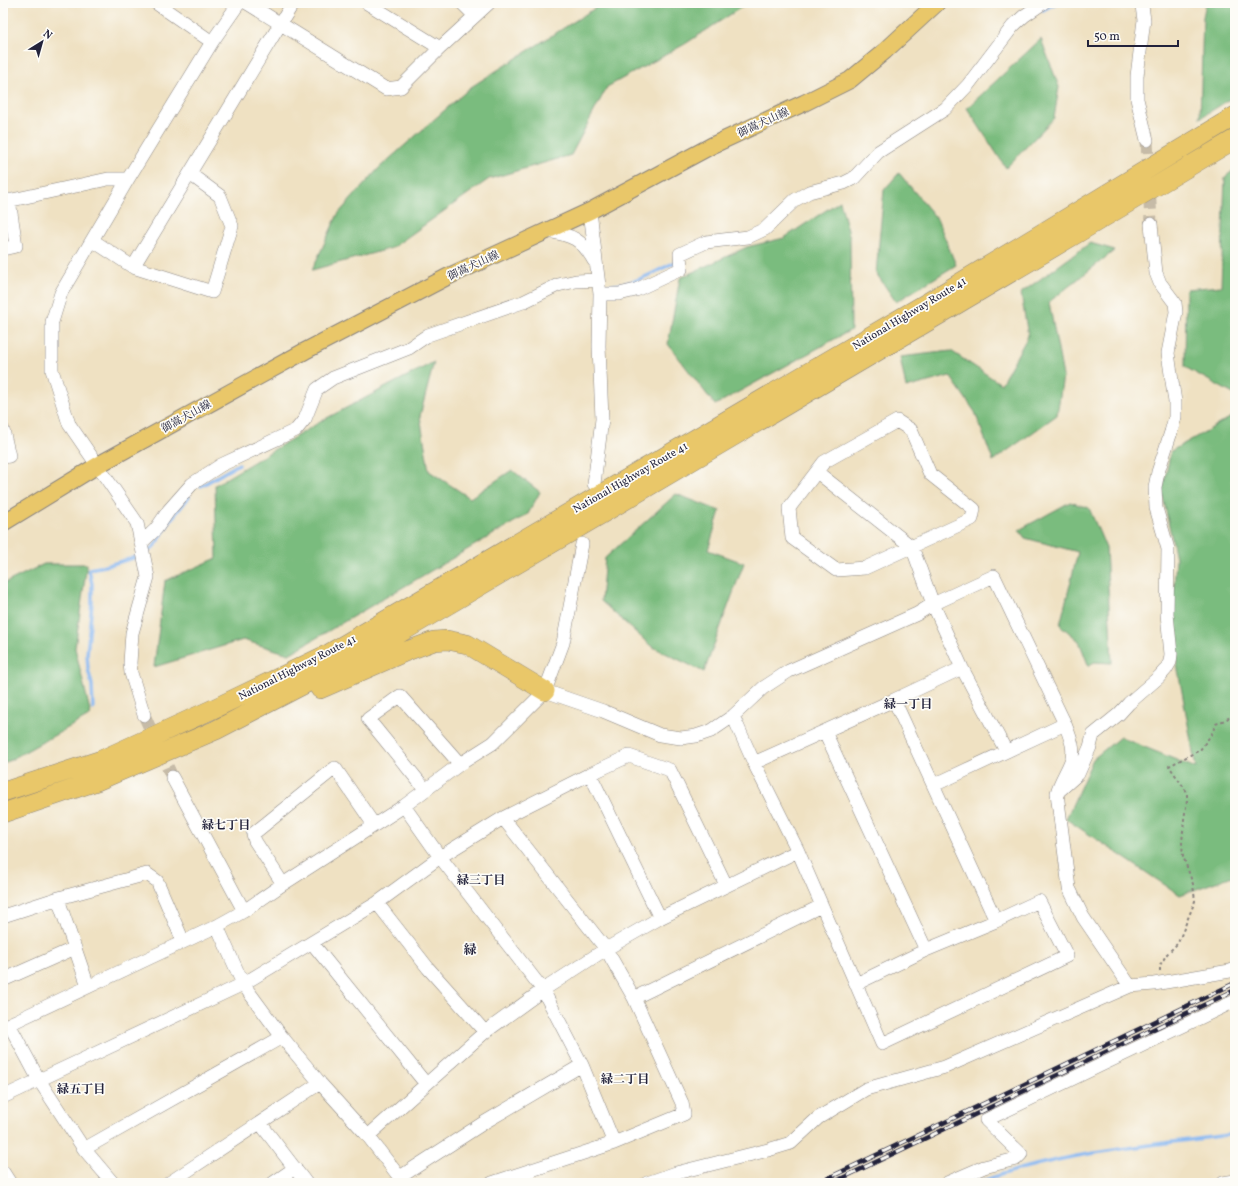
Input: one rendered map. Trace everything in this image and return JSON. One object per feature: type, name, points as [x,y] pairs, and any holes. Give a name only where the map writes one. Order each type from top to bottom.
[{"type":"highway","points":[[1154,165],[1220,114],[1235,105]]},
{"type":"highway","name":"National Highway Route 41","points":[[3,792],[101,760],[213,709],[330,653],[930,301],[1235,116]]},
{"type":"highway","name":"National Highway Route 41","points":[[3,813],[97,781],[216,730],[378,646],[1235,139]]},
{"type":"highway","points":[[1076,234],[1235,152]]},
{"type":"highway","points":[[216,730],[276,710],[400,654],[434,641],[447,640],[467,644],[546,691]]},
{"type":"main road","name":"御嵩犬山線","points":[[3,523],[98,465],[332,336],[447,277],[590,211],[713,145],[850,80],[885,51],[937,3]]},
{"type":"street","points":[[156,3],[212,42]]},
{"type":"street","points":[[144,715],[130,663],[132,633],[148,577],[137,523],[70,424],[52,370],[52,322],[61,293],[92,240],[212,42],[239,3]]},
{"type":"street","points":[[248,3],[386,89],[401,87],[474,15],[489,3]]},
{"type":"street","points":[[133,267],[280,22],[293,3]]},
{"type":"street","points":[[367,3],[440,48]]},
{"type":"street","points":[[462,3],[474,15]]},
{"type":"street","points":[[600,294],[619,294],[646,286],[681,269],[680,254],[706,242],[748,237],[765,229],[788,206],[802,196],[815,190],[844,183],[854,178],[878,152],[945,110],[968,85],[1013,26],[1024,16],[1043,3]]},
{"type":"street","points":[[1140,3],[1142,6],[1144,20],[1137,76],[1137,99],[1147,140]]},
{"type":"street","points":[[92,240],[133,267],[212,292],[232,226],[220,196],[190,174]]},
{"type":"street","points":[[3,249],[16,246],[6,201],[108,179],[128,179]]},
{"type":"street","points":[[590,211],[600,294],[599,346],[602,419],[594,484]]},
{"type":"street","points":[[1057,793],[1078,774],[1090,747],[1093,735],[1119,714],[1129,703],[1159,677],[1170,662],[1171,654],[1167,614],[1168,549],[1156,508],[1155,487],[1158,472],[1175,417],[1175,402],[1168,353],[1176,312],[1175,303],[1160,283],[1156,273],[1151,224]]},
{"type":"street","points":[[547,230],[565,234],[578,241],[587,248],[596,265]]},
{"type":"street","points":[[141,543],[156,529],[169,510],[192,484],[221,465],[296,430],[305,419],[317,389],[333,378],[409,348],[428,335],[523,302],[558,285],[576,281],[598,280]]},
{"type":"street","points":[[898,421],[911,430],[930,474],[974,509],[972,519],[865,568],[836,570],[792,538],[789,508],[817,472],[824,462],[898,421]]},
{"type":"street","points":[[3,430],[9,456],[3,457]]},
{"type":"street","points":[[817,472],[912,547],[933,604],[962,668],[1006,751]]},
{"type":"street","points":[[113,1183],[84,1149],[39,1080],[6,1025],[217,926],[244,911],[404,806],[460,764],[493,744],[546,691],[563,643],[582,544]]},
{"type":"street","points":[[546,691],[603,711],[660,735],[681,738],[696,736],[712,731],[733,716],[763,688],[789,671],[918,614],[933,604],[994,576],[1065,724],[1072,745],[1072,760],[1059,785],[1057,793],[1069,888],[1083,917],[1130,986]]},
{"type":"street","points":[[754,763],[825,732],[962,668]]},
{"type":"street","points":[[425,789],[368,719],[400,696],[460,764]]},
{"type":"street","points":[[894,700],[996,921]]},
{"type":"street","points":[[733,716],[754,763],[798,850],[821,906],[882,1044],[1067,956],[1038,901],[996,921],[926,950],[856,984]]},
{"type":"street","points":[[934,785],[1065,724]]},
{"type":"street","points":[[825,732],[926,950]]},
{"type":"street","points":[[3,1097],[243,984],[377,903],[440,857],[503,818],[590,774],[630,756],[670,770],[726,885]]},
{"type":"street","points":[[283,884],[255,841],[253,834],[335,768],[374,825]]},
{"type":"street","points":[[590,774],[660,918]]},
{"type":"street","points":[[172,777],[244,911]]},
{"type":"street","points":[[404,806],[440,857],[543,990],[582,1065],[614,1143]]},
{"type":"street","points":[[492,1183],[614,1143],[684,1114],[682,1102],[634,998],[606,949],[503,818]]},
{"type":"street","points":[[368,1136],[485,1032],[543,990],[606,949],[660,918],[798,850]]},
{"type":"street","points":[[3,916],[148,874],[157,881],[183,941]]},
{"type":"street","points":[[58,899],[88,986]]},
{"type":"street","points":[[377,903],[428,968],[485,1032]]},
{"type":"street","points":[[634,998],[821,906]]},
{"type":"street","points":[[217,926],[243,984],[282,1037],[320,1083],[368,1136],[402,1180],[485,1122],[582,1065]]},
{"type":"street","points":[[312,943],[426,1084]]},
{"type":"street","points":[[3,980],[75,948]]},
{"type":"street","points":[[647,1183],[676,1173],[791,1143],[818,1118],[866,1089],[945,1067],[1130,986],[1154,984],[1235,968]]},
{"type":"street","points":[[947,1183],[984,1167],[1016,1159],[1021,1154],[986,1120],[1235,1001]]},
{"type":"street","points":[[84,1149],[282,1037]]},
{"type":"street","points":[[169,1183],[320,1083]]},
{"type":"street","points":[[260,1123],[306,1183]]},
{"type":"street","points":[[274,1183],[295,1168]]},
{"type":"street","points":[[3,1172],[10,1183]]},
{"type":"street","points":[[1224,1183],[1235,1181]]},
{"type":"path","points":[[1154,984],[1155,980],[1159,979],[1160,965],[1167,954],[1178,943],[1195,902],[1193,884],[1183,856],[1182,843],[1187,792],[1169,766],[1200,750],[1211,735],[1216,724],[1235,715]]},
{"type":"green space","points":[[603,3],[748,3],[685,44],[607,87],[571,155],[489,179],[392,248],[312,270],[338,214],[379,168],[471,87]]},
{"type":"green space","points":[[1206,3],[1235,3],[1235,96],[1200,118],[1203,17]]},
{"type":"green space","points":[[1041,39],[1059,87],[1054,118],[1006,168],[967,108]]},
{"type":"green space","points":[[1235,169],[1235,395],[1185,367],[1186,289],[1221,286],[1225,177]]},
{"type":"green space","points":[[899,173],[937,219],[956,265],[896,302],[876,273],[884,190]]},
{"type":"green space","points":[[840,201],[850,238],[851,330],[715,405],[668,344],[680,278],[747,247],[784,238]]},
{"type":"green space","points":[[1090,243],[1115,250],[1049,302],[1063,376],[1057,415],[993,461],[975,412],[950,376],[906,388],[900,357],[951,351],[1001,384],[1028,336],[1021,293]]},
{"type":"green space","points":[[434,362],[420,416],[429,471],[470,498],[512,470],[540,492],[528,514],[289,654],[243,640],[154,667],[165,581],[217,558],[215,485],[325,419]]},
{"type":"green space","points":[[1235,415],[1235,875],[1180,895],[1066,819],[1093,759],[1120,737],[1196,768],[1176,659],[1172,619],[1176,558],[1162,492],[1171,451]]},
{"type":"green space","points":[[676,494],[720,511],[708,550],[744,563],[704,672],[651,646],[601,601],[605,558]]},
{"type":"green space","points":[[1070,502],[1089,508],[1106,548],[1112,663],[1094,662],[1089,667],[1079,641],[1060,625],[1078,552],[1025,538],[1019,530]]},
{"type":"green space","points":[[44,564],[87,564],[75,648],[91,715],[3,764],[3,584]]},
{"type":"waterway","points":[[1043,10],[1056,3]]},
{"type":"waterway","points":[[601,286],[612,286],[632,282],[677,261]]},
{"type":"waterway","points":[[201,486],[239,464]]},
{"type":"waterway","points":[[145,552],[154,547],[170,521],[189,497]]},
{"type":"waterway","points":[[93,709],[92,685],[88,669],[87,654],[92,602],[92,584],[89,569],[140,556]]},
{"type":"waterway","points":[[977,1183],[1008,1172],[1072,1157],[1104,1151],[1235,1134]]},
{"type":"tunnel","points":[[1147,140],[1151,224]]},
{"type":"tunnel","points":[[144,715],[172,777]]},
{"type":"railway","points":[[818,1183],[1235,983]]},
{"type":"railway","points":[[832,1183],[1235,990]]},
{"type":"district","name":"緑一丁目","points":[[908,704]]},
{"type":"district","name":"緑七丁目","points":[[226,825]]},
{"type":"district","name":"緑三丁目","points":[[481,880]]},
{"type":"district","name":"緑","points":[[470,949]]},
{"type":"district","name":"緑二丁目","points":[[625,1079]]},
{"type":"district","name":"緑五丁目","points":[[81,1089]]}]
